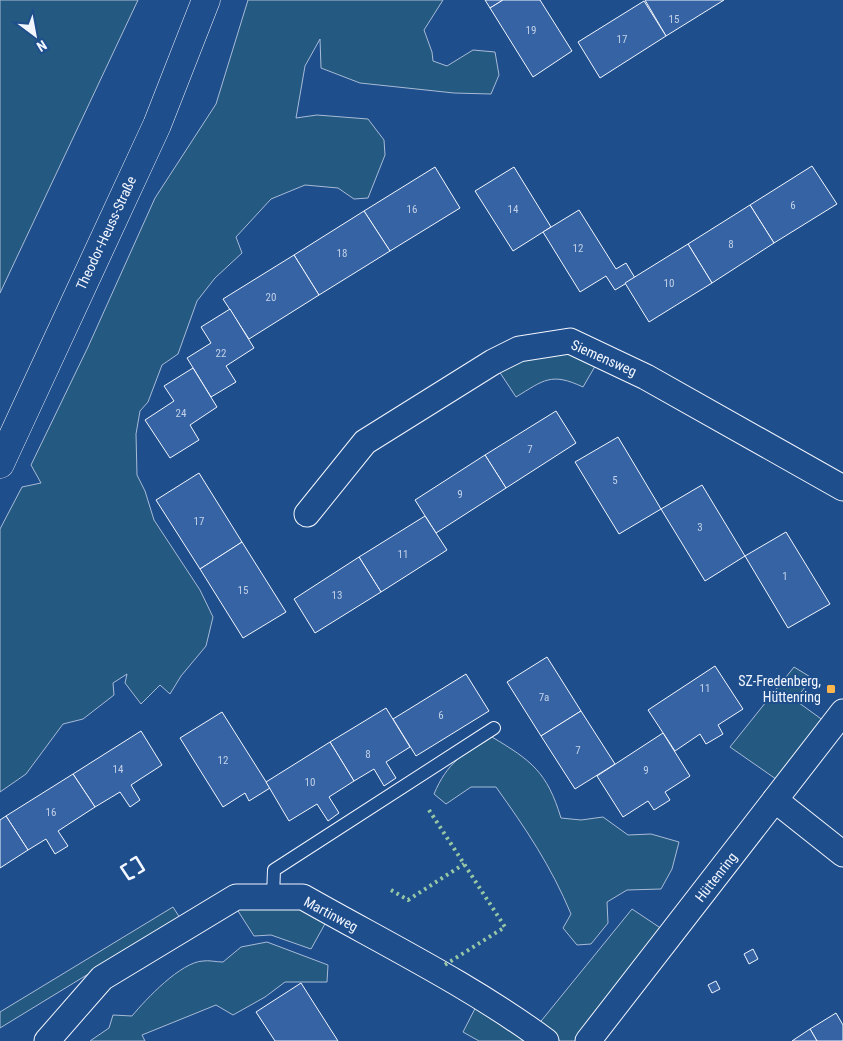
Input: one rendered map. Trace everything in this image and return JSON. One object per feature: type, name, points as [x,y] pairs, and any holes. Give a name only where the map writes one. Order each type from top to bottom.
[{"type":"street","name":"Theodor-Heuss-Straße","points":[[0,464],[156,125],[206,0]]},
{"type":"street","name":"Siemensweg","points":[[307,514],[365,442],[493,362],[519,349],[570,340],[646,377],[843,488]]},
{"type":"street","name":"Hüttenring","points":[[588,1041],[843,712]]},
{"type":"street","points":[[775,800],[843,854]]},
{"type":"street","name":"Martinweg","points":[[47,1041],[102,978],[236,897],[272,896],[303,896],[481,997],[519,1020],[546,1041]]},
{"type":"lane","points":[[272,896],[274,870],[494,728]]},
{"type":"shaded area","points":[[0,0],[138,0],[0,293]]},
{"type":"shaded area","points":[[248,0],[443,0],[424,30],[432,52],[433,61],[447,66],[473,50],[495,52],[499,75],[491,94],[454,93],[360,83],[321,68],[320,39],[305,66],[296,118],[317,115],[368,119],[384,140],[385,155],[368,198],[354,199],[338,188],[305,185],[271,199],[236,237],[242,253],[215,278],[197,301],[178,354],[162,365],[148,402],[140,411],[136,434],[137,475],[145,491],[154,520],[200,590],[213,617],[206,646],[181,676],[170,694],[160,685],[141,704],[125,683],[127,674],[113,683],[114,695],[83,719],[63,724],[26,774],[0,792],[0,529],[22,487],[41,483],[31,465],[88,347],[155,198],[216,104]]},
{"type":"shaded area","points":[[519,349],[601,356],[583,387],[563,380],[548,380],[541,382],[516,397],[493,362]]},
{"type":"shaded area","points":[[794,667],[812,678],[795,700],[831,726],[786,786],[730,747]]},
{"type":"shaded area","points":[[492,737],[518,753],[544,778],[556,802],[561,818],[581,820],[603,817],[628,835],[651,834],[679,842],[672,869],[661,889],[627,890],[607,902],[608,923],[591,944],[577,945],[563,928],[571,914],[563,896],[537,848],[496,787],[471,787],[446,804],[434,794],[444,774],[457,760]]},
{"type":"shaded area","points":[[231,900],[331,913],[311,949],[271,935],[254,936]]},
{"type":"shaded area","points":[[173,907],[180,918],[0,1028],[0,1012]]},
{"type":"shaded area","points":[[632,909],[671,935],[588,1041],[479,1041],[463,1032],[481,997],[533,1031]]},
{"type":"shaded area","points":[[267,942],[328,965],[327,982],[285,982],[265,997],[233,1015],[216,1005],[142,1035],[145,1041],[90,1041],[109,1028],[113,1015],[132,1016],[155,991],[185,968],[203,961],[223,962],[241,947]]},
{"type":"building","points":[[485,0],[503,0],[490,8]]},
{"type":"building","points":[[503,0],[540,0],[572,51],[533,77],[490,8]]},
{"type":"building","points":[[645,0],[724,0],[666,36]]},
{"type":"building","points":[[644,1],[666,36],[600,78],[578,42]]},
{"type":"building","points":[[812,166],[837,204],[774,243],[750,205]]},
{"type":"building","points":[[435,167],[460,208],[390,251],[364,211]]},
{"type":"building","points":[[514,167],[551,227],[513,251],[475,191]]},
{"type":"building","points":[[750,205],[774,243],[712,283],[688,244]]},
{"type":"building","points":[[579,210],[616,269],[626,263],[635,278],[615,290],[606,276],[580,292],[543,232]]},
{"type":"building","points":[[364,211],[390,251],[319,295],[294,255]]},
{"type":"building","points":[[688,244],[712,283],[649,322],[625,283]]},
{"type":"building","points":[[294,255],[319,295],[249,339],[223,299]]},
{"type":"building","points":[[230,309],[254,348],[226,366],[236,382],[211,397],[187,358],[211,343],[201,327]]},
{"type":"building","points":[[193,368],[217,407],[190,425],[199,440],[170,458],[145,420],[174,401],[164,386]]},
{"type":"building","points":[[556,411],[576,443],[506,488],[485,455]]},
{"type":"building","points":[[618,437],[661,509],[619,534],[575,462]]},
{"type":"building","points":[[485,455],[506,488],[436,533],[415,500]]},
{"type":"building","points":[[199,473],[242,542],[200,569],[156,500]]},
{"type":"building","points":[[702,485],[745,556],[705,581],[661,509]]},
{"type":"building","points":[[425,516],[447,550],[381,592],[359,557]]},
{"type":"building","points":[[786,532],[830,604],[788,628],[745,556]]},
{"type":"building","points":[[242,542],[286,612],[243,638],[200,569]]},
{"type":"building","points":[[359,557],[381,592],[315,633],[294,599]]},
{"type":"building","points":[[547,657],[581,711],[541,736],[507,682]]},
{"type":"building","points":[[715,666],[743,709],[718,725],[723,734],[706,744],[700,734],[675,751],[648,710]]},
{"type":"building","points":[[466,674],[489,711],[416,756],[393,719]]},
{"type":"building","points":[[386,708],[410,747],[386,762],[396,778],[384,786],[374,769],[354,781],[330,742]]},
{"type":"building","points":[[581,711],[615,764],[575,789],[541,736]]},
{"type":"building","points":[[222,712],[270,788],[249,801],[245,793],[223,807],[180,738]]},
{"type":"building","points":[[141,731],[162,765],[131,785],[140,800],[130,807],[120,792],[95,807],[73,774]]},
{"type":"building","points":[[663,733],[690,776],[665,792],[670,800],[654,810],[648,801],[623,817],[597,776]]},
{"type":"building","points":[[330,742],[354,781],[329,797],[339,813],[328,821],[317,804],[289,821],[266,782]]},
{"type":"building","points":[[73,774],[95,807],[58,831],[68,846],[55,854],[46,839],[28,850],[6,816]]},
{"type":"building","points":[[6,816],[28,850],[0,868],[0,820]]},
{"type":"building","points":[[753,949],[758,959],[749,964],[744,954]]},
{"type":"building","points":[[716,981],[720,989],[712,993],[708,985]]},
{"type":"building","points":[[301,983],[338,1041],[275,1041],[256,1012]]},
{"type":"building","points":[[836,1013],[843,1025],[843,1041],[817,1041],[810,1029]]},
{"type":"building","points":[[810,1029],[817,1041],[792,1041]]},
{"type":"hedge","points":[[429,810],[505,927],[443,966]]},
{"type":"hedge","points":[[391,890],[408,900],[464,864]]},
{"type":"wall","points":[[131,860],[136,857],[144,870],[139,873]]},
{"type":"wall","points":[[126,864],[121,867],[129,879],[134,877]]},
{"type":"place","name":"SZ-Fredenberg, Hüttenring","points":[[831,689]]}]
